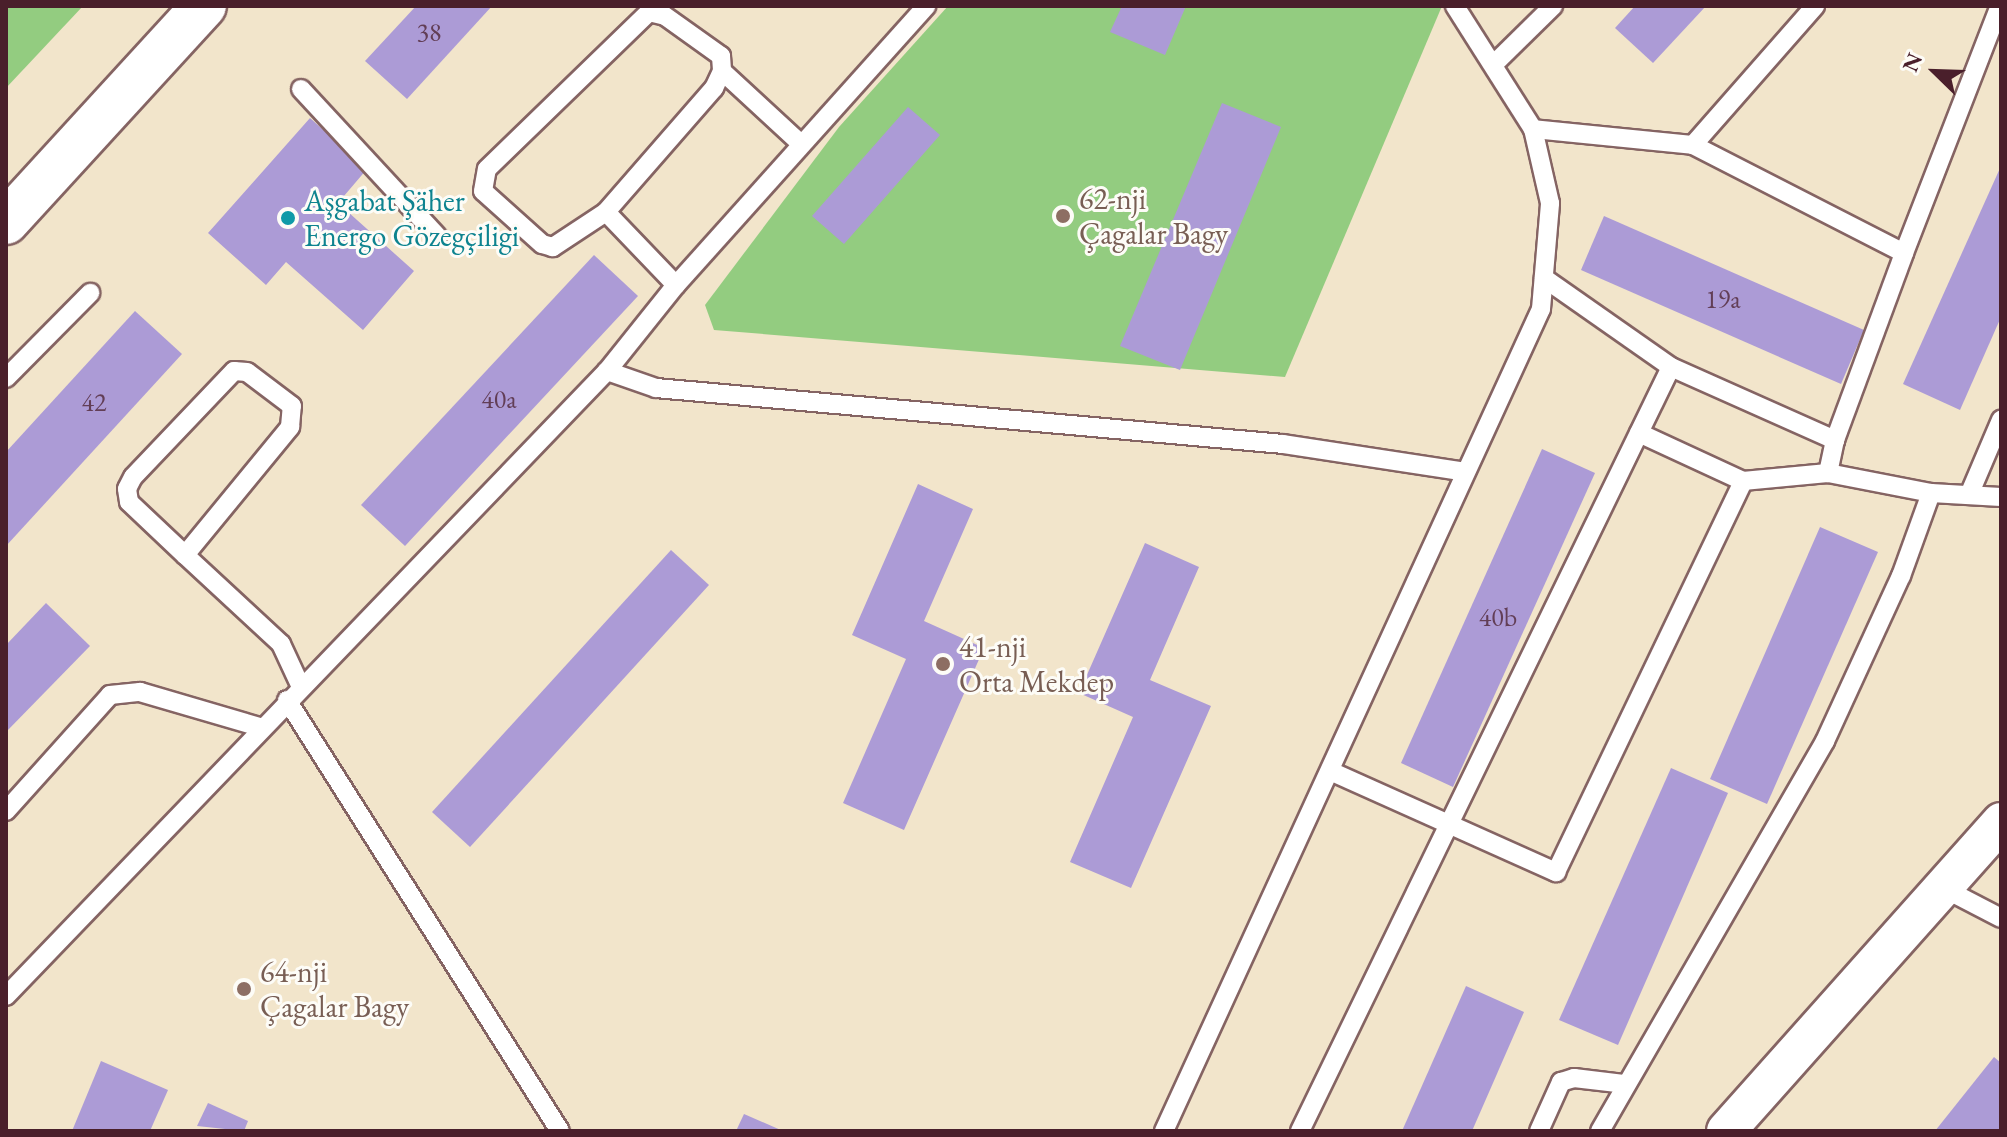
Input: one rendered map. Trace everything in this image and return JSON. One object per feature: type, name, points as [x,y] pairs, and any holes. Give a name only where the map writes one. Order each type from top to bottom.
[{"type":"main road","points":[[6,193],[177,6]]},
{"type":"main road","points":[[6,222],[204,6]]},
{"type":"street","points":[[1726,1131],[2001,822]]},
{"type":"lane","points":[[6,996],[300,685],[607,371],[676,285],[926,6]]},
{"type":"lane","points":[[1164,1131],[1541,309],[1550,203],[1533,129],[1455,6]]},
{"type":"lane","points":[[1494,64],[1553,6]]},
{"type":"lane","points":[[1693,145],[1815,6]]},
{"type":"lane","points":[[1828,473],[1835,440],[2000,6]]},
{"type":"lane","points":[[649,12],[665,16],[721,56],[722,71],[714,88],[606,212],[553,247],[542,244],[483,191],[481,183],[487,169],[649,12]]},
{"type":"lane","points":[[722,71],[801,144]]},
{"type":"lane","points":[[301,89],[437,236]]},
{"type":"lane","points":[[1533,129],[1693,145],[1904,253]]},
{"type":"lane","points":[[606,212],[676,285]]},
{"type":"lane","points":[[1544,278],[1671,367],[1835,440]]},
{"type":"lane","points":[[6,378],[90,293]]},
{"type":"lane","points":[[1300,1131],[1671,367]]},
{"type":"lane","points":[[185,555],[290,427],[292,406],[247,372],[234,371],[127,489],[129,502],[185,555],[281,644],[300,685]]},
{"type":"lane","points":[[607,371],[656,388],[1283,444],[1465,472]]},
{"type":"lane","points":[[1969,495],[2001,420]]},
{"type":"lane","points":[[1639,433],[1743,481],[1828,473],[1931,493],[2001,497]]},
{"type":"lane","points":[[1330,771],[1556,872],[1743,481]]},
{"type":"lane","points":[[1600,1131],[1624,1084],[1825,741],[1901,576],[1931,493]]},
{"type":"lane","points":[[6,811],[110,695],[140,692],[260,727]]},
{"type":"lane","points":[[287,700],[560,1131]]},
{"type":"lane","points":[[1943,888],[2001,918]]},
{"type":"lane","points":[[1539,1131],[1561,1082],[1574,1078],[1624,1084]]},
{"type":"green space","points":[[6,6],[83,6],[6,88]]},
{"type":"green space","name":"62-nji Çagalar Bagy","points":[[948,6],[1442,6],[1285,377],[714,330],[705,305],[839,127]]},
{"type":"building","points":[[416,6],[492,6],[407,99],[365,61]]},
{"type":"building","points":[[1122,6],[1186,6],[1165,55],[1110,32]]},
{"type":"building","points":[[1635,6],[1706,6],[1653,63],[1615,28]]},
{"type":"building","points":[[1222,103],[1281,127],[1180,370],[1120,346]]},
{"type":"building","points":[[908,107],[940,135],[844,244],[812,216]]},
{"type":"building","name":"Aşgabat Şäher Energo Gözegçiligi","points":[[310,118],[367,169],[338,203],[414,271],[363,330],[286,262],[266,285],[208,233]]},
{"type":"building","points":[[2001,166],[2001,317],[1960,410],[1903,384]]},
{"type":"building","points":[[1604,216],[1864,330],[1841,384],[1581,270]]},
{"type":"building","points":[[594,255],[638,296],[405,546],[361,505]]},
{"type":"building","points":[[135,311],[182,354],[6,546],[6,452]]},
{"type":"building","points":[[1542,449],[1595,473],[1453,787],[1401,763]]},
{"type":"building","points":[[918,484],[973,509],[924,621],[984,648],[904,830],[843,803],[906,659],[852,635]]},
{"type":"building","points":[[1820,527],[1878,552],[1767,804],[1710,779]]},
{"type":"building","points":[[1145,543],[1199,567],[1150,680],[1211,706],[1131,888],[1070,862],[1133,717],[1079,693]]},
{"type":"building","points":[[671,550],[709,585],[470,847],[432,812]]},
{"type":"building","points":[[46,603],[90,646],[6,732],[6,645]]},
{"type":"building","points":[[1671,768],[1728,793],[1618,1045],[1559,1020]]},
{"type":"building","points":[[1466,986],[1524,1012],[1472,1131],[1402,1131]]},
{"type":"building","points":[[1994,1057],[2001,1063],[2001,1131],[1935,1131]]},
{"type":"building","points":[[101,1061],[168,1090],[150,1131],[72,1131]]},
{"type":"building","points":[[208,1103],[248,1121],[244,1131],[197,1126]]},
{"type":"building","points":[[744,1114],[783,1131],[736,1131]]},
{"type":"place","name":"62-nji Çagalar Bagy","points":[[1063,216]]},
{"type":"place","name":"Aşgabat Şäher Energo Gözegçiligi","points":[[288,218]]},
{"type":"place","name":"41-nji Orta Mekdep","points":[[943,664]]},
{"type":"place","name":"64-nji Çagalar Bagy","points":[[244,989]]}]
